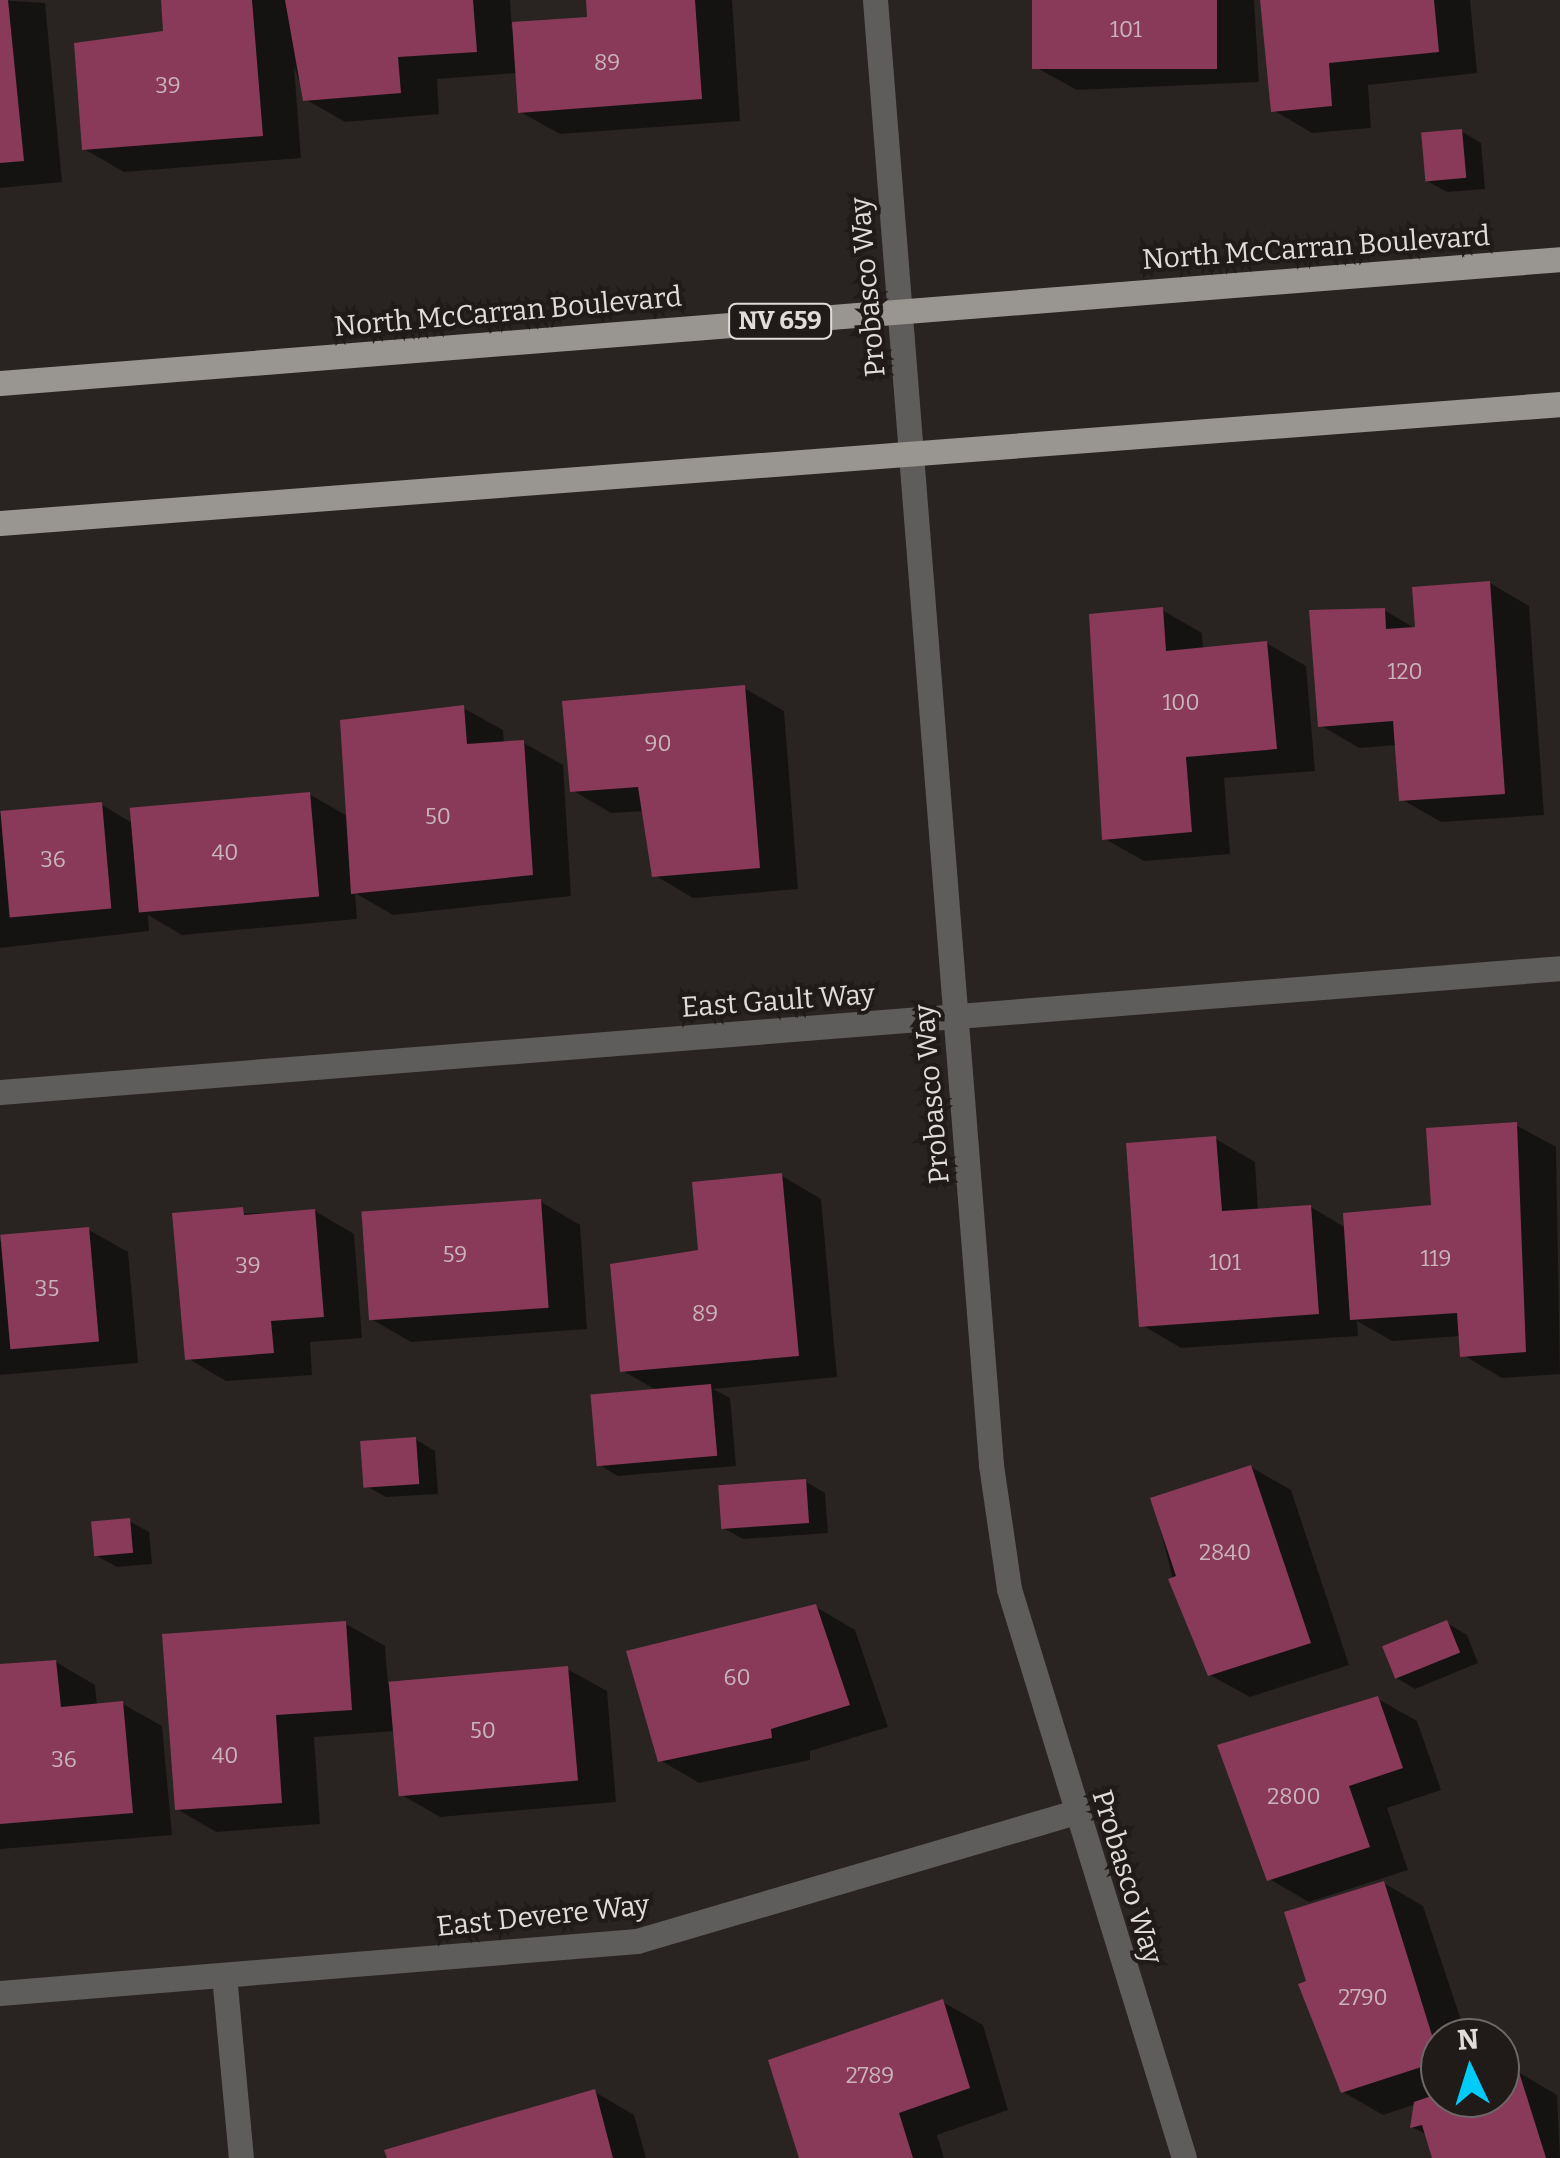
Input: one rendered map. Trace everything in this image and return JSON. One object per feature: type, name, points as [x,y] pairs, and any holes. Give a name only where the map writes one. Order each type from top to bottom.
[{"type":"main road","name":"North McCarran Boulevard","points":[[0,383],[1560,259]]},
{"type":"main road","points":[[0,523],[1560,404]]},
{"type":"street","name":"Probasco Way","points":[[875,0],[956,1017],[1009,1589],[1074,1812],[1184,2158]]},
{"type":"street","name":"East Gault Way","points":[[0,1092],[1560,968]]},
{"type":"street","name":"East Devere Way","points":[[0,1992],[637,1941],[1074,1812]]},
{"type":"street","points":[[224,1975],[241,2158]]},
{"type":"building","points":[[0,0],[8,0],[24,161],[0,163]]},
{"type":"building","points":[[161,0],[252,0],[263,136],[82,150],[74,43],[163,31]]},
{"type":"building","points":[[285,0],[473,0],[477,52],[398,57],[401,93],[303,101]]},
{"type":"building","points":[[586,0],[695,0],[702,99],[518,113],[512,22],[587,17]]},
{"type":"building","points":[[1032,0],[1217,0],[1217,69],[1032,69]]},
{"type":"building","points":[[1260,0],[1434,0],[1439,52],[1329,63],[1332,106],[1271,112]]},
{"type":"building","points":[[1462,129],[1466,178],[1425,181],[1421,133]]},
{"type":"building","points":[[1490,581],[1505,794],[1399,801],[1393,721],[1318,727],[1309,610],[1385,608],[1386,629],[1415,627],[1412,587]]},
{"type":"building","points":[[1163,607],[1166,651],[1267,641],[1277,749],[1186,757],[1192,832],[1102,840],[1089,614]]},
{"type":"building","points":[[745,685],[760,868],[652,877],[638,787],[570,792],[562,701]]},
{"type":"building","points":[[464,705],[467,744],[524,740],[533,875],[351,894],[340,720]]},
{"type":"building","points":[[310,792],[319,897],[139,912],[130,808]]},
{"type":"building","points":[[102,802],[111,909],[10,917],[0,811]]},
{"type":"building","points":[[1517,1122],[1526,1352],[1460,1357],[1457,1313],[1350,1320],[1343,1213],[1431,1205],[1426,1128]]},
{"type":"building","points":[[1216,1136],[1222,1211],[1311,1205],[1319,1314],[1139,1327],[1126,1143]]},
{"type":"building","points":[[782,1173],[799,1356],[620,1372],[610,1264],[698,1250],[692,1182]]},
{"type":"building","points":[[541,1199],[549,1308],[369,1320],[361,1212]]},
{"type":"building","points":[[243,1207],[244,1215],[315,1209],[324,1317],[271,1321],[274,1353],[185,1360],[172,1213]]},
{"type":"building","points":[[89,1227],[99,1342],[10,1349],[0,1235]]},
{"type":"building","points":[[711,1384],[717,1456],[597,1466],[590,1395]]},
{"type":"building","points":[[416,1437],[419,1484],[363,1488],[360,1441]]},
{"type":"building","points":[[1251,1465],[1311,1643],[1208,1676],[1168,1579],[1176,1576],[1150,1498]]},
{"type":"building","points":[[806,1479],[809,1523],[721,1529],[718,1485]]},
{"type":"building","points":[[130,1518],[133,1553],[94,1556],[91,1521]]},
{"type":"building","points":[[816,1604],[850,1705],[771,1729],[772,1738],[658,1762],[626,1651]]},
{"type":"building","points":[[1447,1620],[1460,1652],[1395,1679],[1382,1646]]},
{"type":"building","points":[[346,1621],[352,1710],[276,1715],[282,1803],[175,1810],[162,1634]]},
{"type":"building","points":[[56,1660],[61,1707],[123,1701],[133,1813],[0,1824],[0,1664]]},
{"type":"building","points":[[568,1666],[578,1781],[399,1796],[389,1682]]},
{"type":"building","points":[[1378,1696],[1403,1768],[1349,1786],[1370,1847],[1267,1881],[1217,1745]]},
{"type":"building","points":[[1384,1881],[1427,2018],[1420,2018],[1420,2067],[1341,2093],[1298,1984],[1306,1981],[1284,1912]]},
{"type":"building","points":[[943,1999],[970,2088],[899,2113],[913,2158],[799,2158],[768,2060]]},
{"type":"building","points":[[1520,2075],[1546,2158],[1432,2158],[1422,2125],[1410,2128],[1414,2102],[1420,2100],[1420,2118],[1520,2118]]},
{"type":"building","points":[[595,2089],[613,2158],[387,2158],[384,2150]]}]
